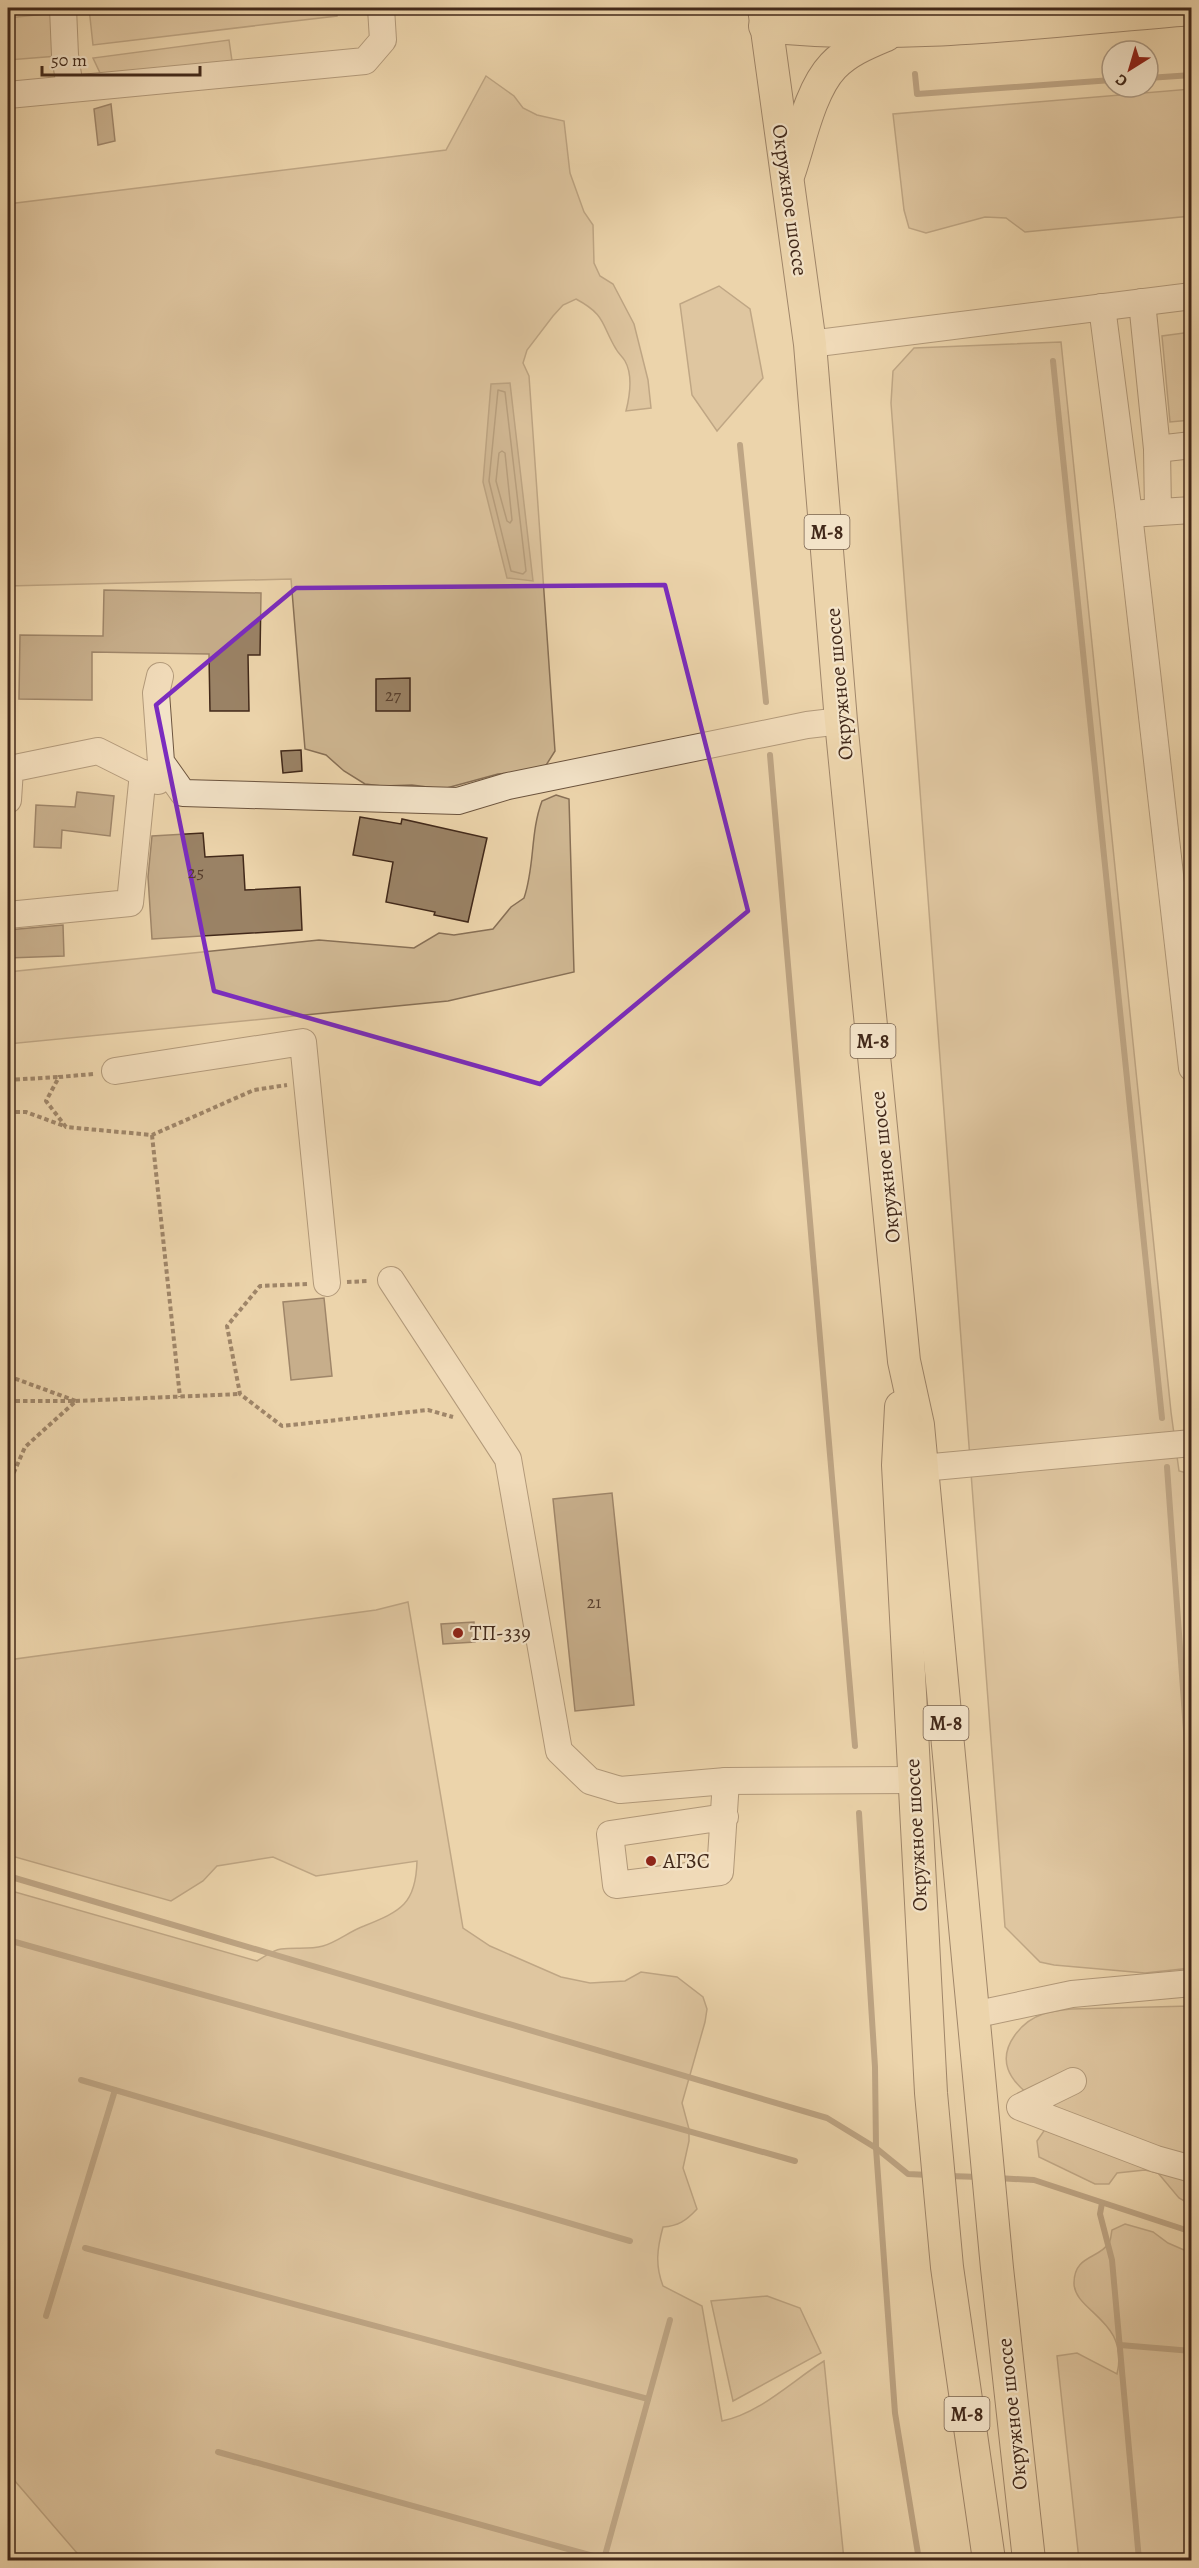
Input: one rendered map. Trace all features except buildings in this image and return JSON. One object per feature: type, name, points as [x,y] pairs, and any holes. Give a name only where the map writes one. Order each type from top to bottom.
[{"type":"main road","points":[[764,17],[826,8]]},
{"type":"main road","points":[[764,17],[815,31],[892,32],[1191,9]]},
{"type":"main road","name":"Окружное шоссе","points":[[764,17],[810,344],[841,720],[904,1361],[918,1425],[997,2268],[1029,2560]]},
{"type":"main road","points":[[787,180],[822,80],[835,64],[851,51],[892,32]]},
{"type":"main road","name":"Окружное шоссе","points":[[904,1361],[898,1465],[931,2093],[947,2267],[989,2560]]},
{"type":"lane","points":[[63,8],[64,55],[70,88]]},
{"type":"lane","points":[[8,95],[365,62],[383,40],[381,8]]},
{"type":"lane","points":[[810,344],[1191,296]]},
{"type":"lane","points":[[1142,302],[1157,449],[1158,512]]},
{"type":"lane","points":[[1102,307],[1129,514],[1191,1068]]},
{"type":"lane","points":[[1157,449],[1191,445]]},
{"type":"lane","points":[[1129,514],[1191,510]]},
{"type":"lane","points":[[160,676],[156,693],[161,762],[183,793]]},
{"type":"lane","points":[[8,800],[10,768],[98,751],[183,793],[458,801],[519,784],[841,720]]},
{"type":"lane","points":[[8,915],[130,903],[143,773]]},
{"type":"lane","points":[[115,1071],[303,1042],[327,1283]]},
{"type":"lane","points":[[391,1280],[508,1459],[559,1751],[590,1781],[620,1790],[726,1781],[913,1780]]},
{"type":"lane","points":[[922,1468],[1191,1443]]},
{"type":"lane","points":[[725,1816],[610,1834],[615,1885],[720,1872],[725,1816],[726,1781]]},
{"type":"lane","points":[[974,2015],[1072,1994],[1191,1983]]},
{"type":"lane","points":[[1073,2080],[1020,2107],[1156,2159],[1191,2169]]},
{"type":"path","points":[[8,1080],[115,1071]]},
{"type":"path","points":[[58,1077],[46,1101],[66,1127]]},
{"type":"path","points":[[8,1112],[26,1112],[66,1127],[152,1135],[254,1090],[307,1082]]},
{"type":"path","points":[[152,1135],[180,1397]]},
{"type":"path","points":[[240,1394],[227,1326],[260,1286],[391,1280]]},
{"type":"path","points":[[8,1376],[76,1401]]},
{"type":"path","points":[[8,1401],[76,1401],[240,1394],[282,1426],[428,1410],[486,1425]]},
{"type":"path","points":[[8,1485],[25,1447],[76,1401]]},
{"type":"highlighted area","points":[[665,585],[748,911],[540,1084],[214,991],[156,705],[296,588]]},
{"type":"shaded area","points":[[89,8],[337,8],[337,16],[93,45]]},
{"type":"shaded area","points":[[54,13],[58,56],[8,60],[8,18]]},
{"type":"shaded area","points":[[229,40],[232,61],[101,75],[93,58]]},
{"type":"shaded area","points":[[486,76],[514,96],[523,108],[537,115],[564,121],[570,173],[584,212],[593,225],[594,263],[600,276],[613,284],[634,324],[648,380],[651,408],[626,411],[630,385],[628,367],[602,321],[593,310],[576,299],[563,305],[527,350],[523,363],[529,376],[555,751],[543,770],[498,774],[443,789],[412,785],[365,784],[344,771],[326,755],[305,749],[291,579],[8,586],[8,204],[446,150]]},
{"type":"shaded area","points":[[1191,89],[1191,216],[1025,232],[1006,218],[985,217],[926,233],[909,228],[904,210],[893,114],[1100,97],[1100,99],[1160,99],[1160,92]]},
{"type":"shaded area","points":[[719,286],[750,309],[763,378],[717,431],[692,395],[680,304]]},
{"type":"shaded area","points":[[1191,332],[1191,420],[1170,422],[1162,336]]},
{"type":"shaded area","points":[[1061,342],[1171,1412],[1179,1471],[1191,1474],[1191,1968],[1145,1973],[1040,1962],[1005,1927],[891,403],[893,371],[914,348]]},
{"type":"shaded area","points":[[556,795],[569,799],[574,972],[448,1001],[8,1044],[8,972],[319,940],[414,948],[439,933],[454,935],[493,929],[511,907],[524,898],[530,874],[538,813],[542,801]]},
{"type":"shaded area","points":[[408,1602],[463,1928],[490,1946],[561,1977],[590,1983],[625,1981],[641,1972],[677,1977],[703,1997],[707,2009],[705,2022],[682,2103],[689,2129],[689,2141],[683,2168],[697,2209],[682,2222],[663,2227],[658,2257],[660,2278],[663,2286],[702,2306],[722,2421],[762,2404],[824,2361],[844,2560],[83,2560],[8,2473],[8,1890],[257,1961],[272,1952],[286,1948],[323,1946],[388,1916],[410,1897],[416,1876],[417,1861],[316,1876],[273,1857],[217,1866],[203,1881],[171,1901],[8,1855],[8,1660],[376,1610]]},
{"type":"shaded area","points":[[1191,2006],[1191,2205],[1179,2198],[1158,2173],[1145,2170],[1117,2173],[1109,2184],[1095,2184],[1039,2157],[1037,2141],[1046,2128],[1051,2112],[1015,2082],[1006,2060],[1010,2043],[1021,2028],[1035,2017],[1060,2010]]},
{"type":"shaded area","points":[[1125,2224],[1153,2232],[1168,2243],[1191,2253],[1191,2560],[1079,2560],[1057,2356],[1077,2353],[1117,2374],[1119,2356],[1116,2341],[1109,2329],[1076,2293],[1074,2283],[1075,2274],[1082,2262],[1105,2248],[1110,2242],[1112,2230]]},
{"type":"shaded area","points":[[767,2296],[800,2308],[821,2353],[733,2401],[711,2301]]},
{"type":"water","points":[[510,383],[533,581],[507,578],[483,482],[491,384]]},
{"type":"waterway","points":[[915,74],[917,94],[1100,81]]},
{"type":"waterway","points":[[1160,77],[1192,75]]},
{"type":"waterway","points":[[1053,361],[1162,1418]]},
{"type":"waterway","points":[[740,445],[766,702]]},
{"type":"waterway","points":[[770,755],[855,1746]]},
{"type":"waterway","points":[[1167,1467],[1192,1814]]},
{"type":"waterway","points":[[859,1813],[875,2067],[876,2148],[895,2413],[919,2560]]},
{"type":"waterway","points":[[8,1876],[827,2118],[876,2148],[908,2174],[929,2175]]},
{"type":"waterway","points":[[8,1940],[795,2161]]},
{"type":"waterway","points":[[81,2080],[630,2241]]},
{"type":"waterway","points":[[46,2316],[115,2090]]},
{"type":"waterway","points":[[949,2176],[980,2177]]},
{"type":"waterway","points":[[997,2178],[1034,2180],[1192,2232]]},
{"type":"waterway","points":[[1102,2203],[1100,2214],[1112,2260],[1139,2560]]},
{"type":"waterway","points":[[85,2248],[648,2399]]},
{"type":"waterway","points":[[218,2452],[604,2559],[670,2320]]},
{"type":"waterway","points":[[1120,2345],[1192,2351]]},
{"type":"place","name":"ТП-339","points":[[458,1633]]},
{"type":"place","name":"АГЗС","points":[[651,1861]]}]
